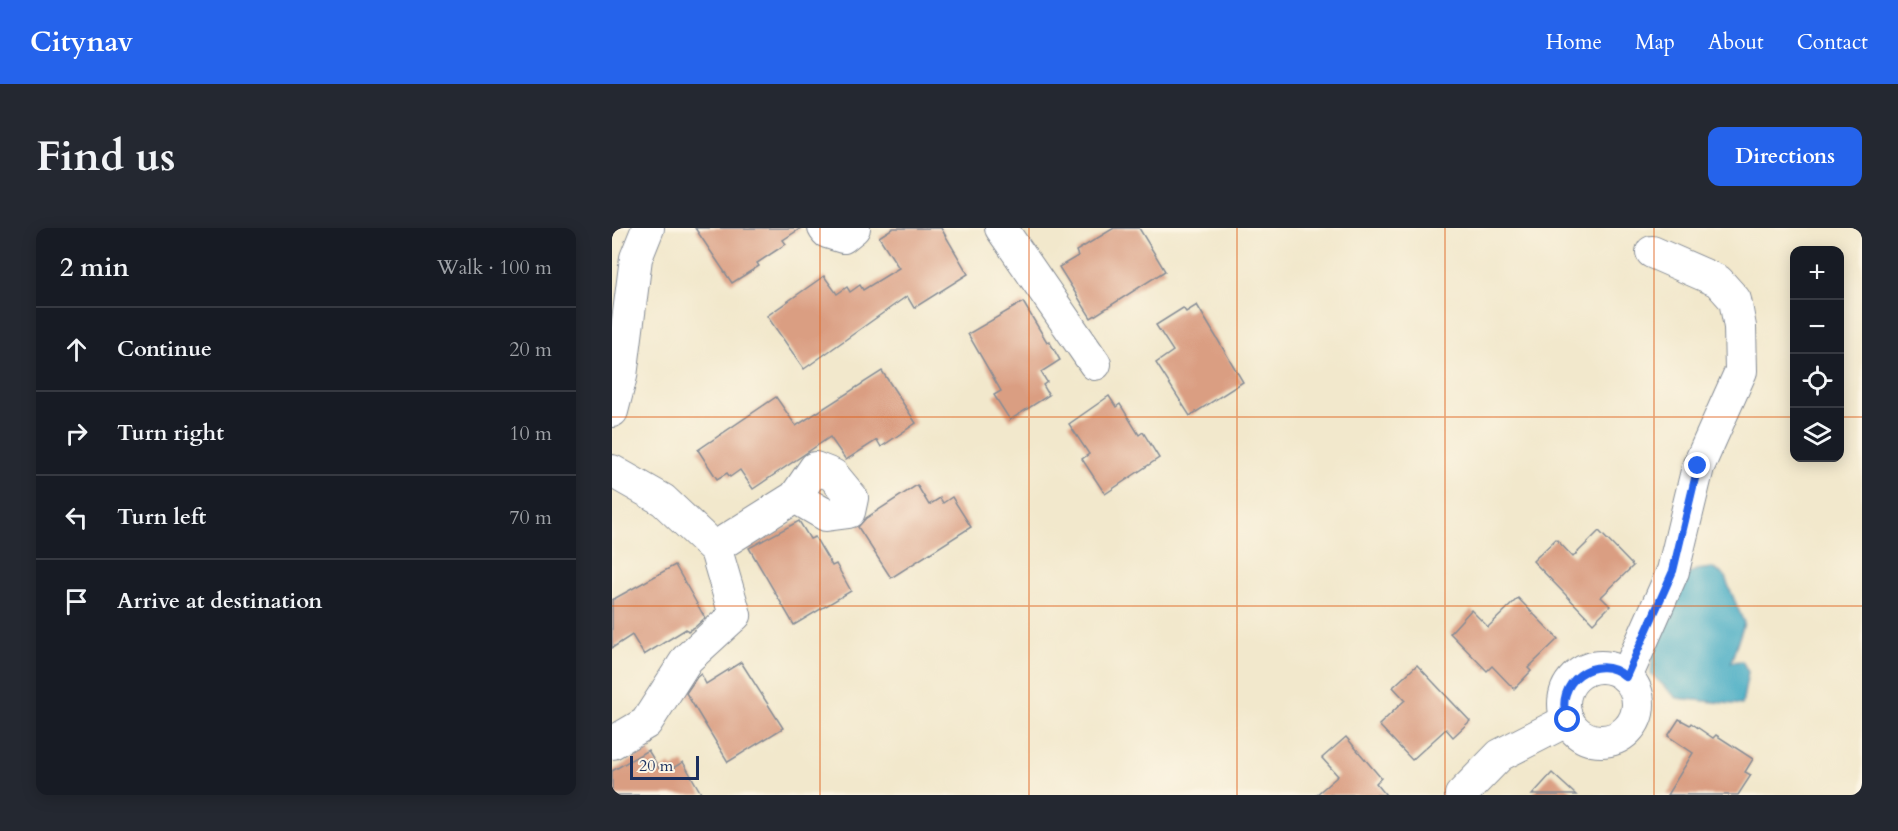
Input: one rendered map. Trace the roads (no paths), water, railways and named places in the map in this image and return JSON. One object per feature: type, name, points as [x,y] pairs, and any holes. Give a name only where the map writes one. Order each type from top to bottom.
[{"type":"street","points":[[612,411],[621,376],[619,331],[636,258],[648,228]]},
{"type":"street","points":[[824,228],[827,232],[843,237],[854,228]]},
{"type":"street","points":[[1001,228],[1095,364]]},
{"type":"street","points":[[1626,677],[1673,571],[1698,466],[1741,371],[1740,327],[1735,300],[1718,281],[1652,252]]},
{"type":"street","points":[[612,471],[663,500],[714,548],[735,615],[687,659],[646,723],[612,743]]},
{"type":"street","points":[[714,548],[795,497]]},
{"type":"street","points":[[1597,667],[1610,668],[1626,677],[1637,694],[1636,716],[1631,727],[1612,740],[1600,742],[1589,740],[1579,734],[1568,720],[1564,701],[1567,689],[1580,674],[1597,667]]},
{"type":"street","points":[[1461,795],[1500,755],[1568,720]]},
{"type":"water","points":[[1712,568],[1724,575],[1744,623],[1731,662],[1742,661],[1748,672],[1742,705],[1677,698],[1651,674],[1655,635],[1677,581],[1696,570]]}]
